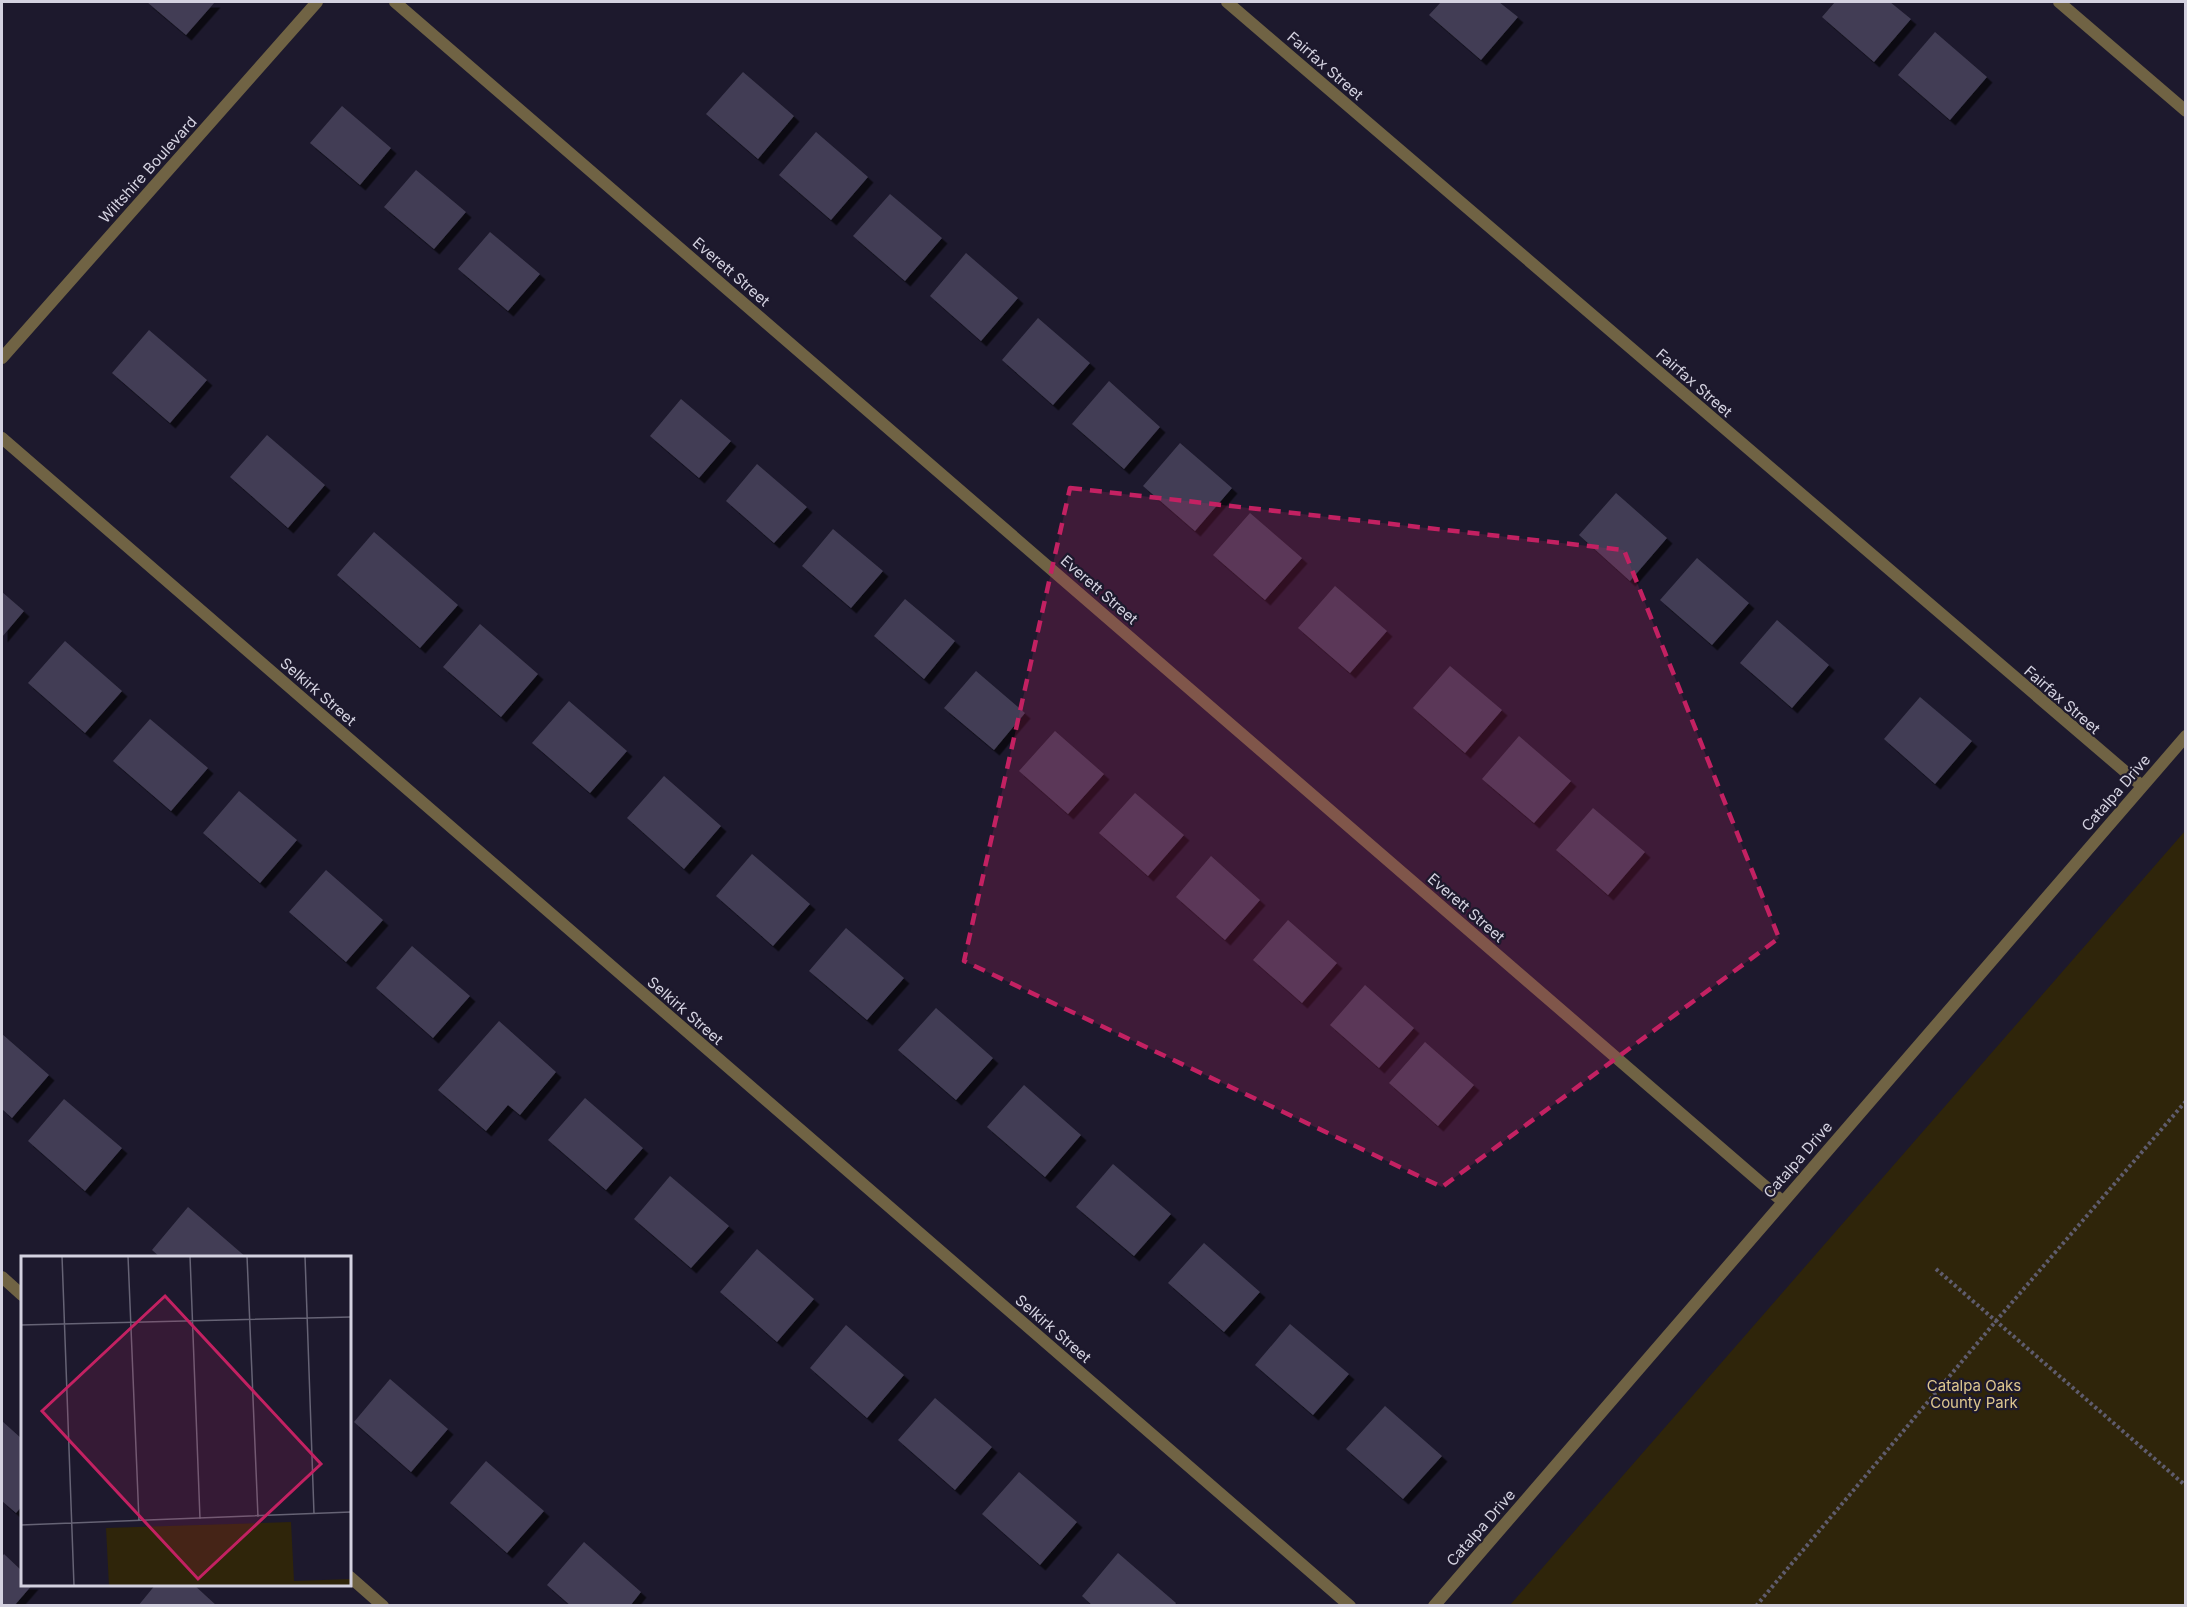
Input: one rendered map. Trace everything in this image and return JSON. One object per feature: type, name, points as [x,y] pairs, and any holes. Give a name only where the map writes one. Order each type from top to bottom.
[{"type":"street","name":"Wiltshire Boulevard","points":[[2,358],[317,2]]},
{"type":"street","name":"Everett Street","points":[[395,2],[1782,1201]]},
{"type":"street","name":"Fairfax Street","points":[[1227,2],[2142,786]]},
{"type":"street","points":[[2059,2],[2186,111]]},
{"type":"street","name":"Selkirk Street","points":[[2,438],[1350,1605]]},
{"type":"street","name":"Catalpa Drive","points":[[1434,1605],[2186,736]]},
{"type":"street","points":[[2,1277],[21,1294]]},
{"type":"street","points":[[351,1578],[382,1605]]},
{"type":"path","points":[[1756,1605],[2186,1101]]},
{"type":"path","points":[[1936,1269],[2186,1486]]},
{"type":"highlighted area","points":[[1070,488],[1624,550],[1779,938],[1442,1187],[964,961]]},
{"type":"green space","name":"Catalpa Oaks County Park","points":[[2185,831],[2185,1605],[1510,1605]]},
{"type":"building","points":[[147,2],[215,2],[186,35]]},
{"type":"building","points":[[1441,2],[1499,2],[1518,17],[1481,60],[1429,15]]},
{"type":"building","points":[[1835,2],[1890,2],[1911,19],[1874,62],[1822,17]]},
{"type":"building","points":[[1935,32],[1987,77],[1950,120],[1898,75]]},
{"type":"building","points":[[743,72],[794,116],[758,159],[706,114]]},
{"type":"building","points":[[342,106],[391,148],[360,185],[310,143]]},
{"type":"building","points":[[816,132],[868,177],[831,220],[779,175]]},
{"type":"building","points":[[416,170],[466,212],[434,249],[384,207]]},
{"type":"building","points":[[890,194],[942,238],[905,281],[853,236]]},
{"type":"building","points":[[490,232],[540,274],[508,311],[458,269]]},
{"type":"building","points":[[966,253],[1018,298],[981,341],[930,296]]},
{"type":"building","points":[[1038,318],[1090,363],[1053,405],[1002,360]]},
{"type":"building","points":[[149,330],[207,380],[170,423],[112,373]]},
{"type":"building","points":[[1109,381],[1160,427],[1124,469],[1072,424]]},
{"type":"building","points":[[681,399],[731,441],[699,478],[650,436]]},
{"type":"building","points":[[267,435],[325,485],[288,528],[230,477]]},
{"type":"building","points":[[1180,443],[1232,488],[1195,531],[1143,486]]},
{"type":"building","points":[[757,464],[807,507],[774,543],[726,501]]},
{"type":"building","points":[[1616,493],[1667,538],[1630,581],[1579,535]]},
{"type":"building","points":[[1250,513],[1302,558],[1265,600],[1213,555]]},
{"type":"building","points":[[833,529],[883,571],[851,608],[802,566]]},
{"type":"building","points":[[374,532],[458,605],[420,648],[337,575]]},
{"type":"building","points":[[1697,558],[1749,603],[1712,645],[1660,600]]},
{"type":"building","points":[[1335,586],[1387,631],[1350,673],[1298,628]]},
{"type":"building","points":[[2,592],[24,611],[2,637]]},
{"type":"building","points":[[905,599],[955,641],[924,679],[874,636]]},
{"type":"building","points":[[1777,620],[1829,665],[1792,708],[1740,663]]},
{"type":"building","points":[[480,624],[538,674],[501,717],[443,667]]},
{"type":"building","points":[[65,641],[122,691],[85,733],[28,683]]},
{"type":"building","points":[[1450,666],[1502,710],[1465,753],[1413,708]]},
{"type":"building","points":[[976,671],[1025,713],[994,750],[944,708]]},
{"type":"building","points":[[1920,697],[1972,741],[1935,784],[1884,739]]},
{"type":"building","points":[[569,701],[627,751],[590,793],[532,743]]},
{"type":"building","points":[[150,719],[208,768],[171,811],[113,761]]},
{"type":"building","points":[[1055,731],[1104,774],[1068,814],[1019,771]]},
{"type":"building","points":[[1519,736],[1571,781],[1534,823],[1482,779]]},
{"type":"building","points":[[664,776],[721,826],[684,869],[627,818]]},
{"type":"building","points":[[239,791],[297,840],[260,883],[203,833]]},
{"type":"building","points":[[1135,793],[1184,835],[1148,876],[1099,833]]},
{"type":"building","points":[[1593,808],[1645,852],[1608,895],[1556,850]]},
{"type":"building","points":[[752,854],[810,904],[773,946],[716,896]]},
{"type":"building","points":[[1211,856],[1260,900],[1225,940],[1176,897]]},
{"type":"building","points":[[326,870],[383,920],[346,962],[289,912]]},
{"type":"building","points":[[1288,920],[1337,963],[1302,1003],[1253,960]]},
{"type":"building","points":[[846,928],[904,978],[867,1020],[809,971]]},
{"type":"building","points":[[412,946],[470,996],[433,1038],[376,988]]},
{"type":"building","points":[[1365,985],[1414,1028],[1379,1068],[1330,1025]]},
{"type":"building","points":[[936,1008],[993,1058],[956,1100],[898,1050]]},
{"type":"building","points":[[499,1021],[556,1072],[520,1115],[508,1105],[486,1131],[438,1090]]},
{"type":"building","points":[[2,1034],[49,1075],[12,1118],[2,1109]]},
{"type":"building","points":[[1425,1042],[1474,1085],[1438,1126],[1389,1083]]},
{"type":"building","points":[[1024,1085],[1081,1135],[1045,1177],[987,1127]]},
{"type":"building","points":[[585,1098],[643,1148],[606,1190],[548,1140]]},
{"type":"building","points":[[64,1099],[122,1148],[85,1191],[28,1141]]},
{"type":"building","points":[[1113,1164],[1171,1214],[1134,1256],[1076,1207]]},
{"type":"building","points":[[670,1176],[729,1226],[691,1268],[634,1219]]},
{"type":"building","points":[[188,1207],[245,1256],[159,1256],[152,1250]]},
{"type":"building","points":[[1204,1243],[1260,1292],[1224,1332],[1168,1283]]},
{"type":"building","points":[[757,1249],[814,1299],[777,1342],[720,1292]]},
{"type":"building","points":[[1290,1324],[1349,1374],[1313,1415],[1255,1365]]},
{"type":"building","points":[[846,1325],[904,1375],[867,1418],[810,1368]]},
{"type":"building","points":[[390,1379],[448,1429],[411,1472],[354,1422]]},
{"type":"building","points":[[935,1398],[992,1447],[955,1490],[898,1440]]},
{"type":"building","points":[[1385,1406],[1442,1456],[1403,1499],[1346,1449]]},
{"type":"building","points":[[2,1421],[21,1438],[21,1507],[16,1513],[2,1501]]},
{"type":"building","points":[[486,1461],[544,1511],[507,1553],[450,1503]]},
{"type":"building","points":[[1019,1472],[1077,1522],[1040,1565],[982,1514]]},
{"type":"building","points":[[584,1542],[641,1592],[630,1606],[571,1606],[547,1585]]},
{"type":"building","points":[[1118,1553],[1176,1603],[1174,1606],[1093,1606],[1082,1596]]},
{"type":"building","points":[[4,1554],[21,1570],[21,1586],[31,1586],[14,1606],[2,1606],[2,1557]]},
{"type":"building","points":[[154,1586],[195,1586],[217,1606],[138,1606]]}]
